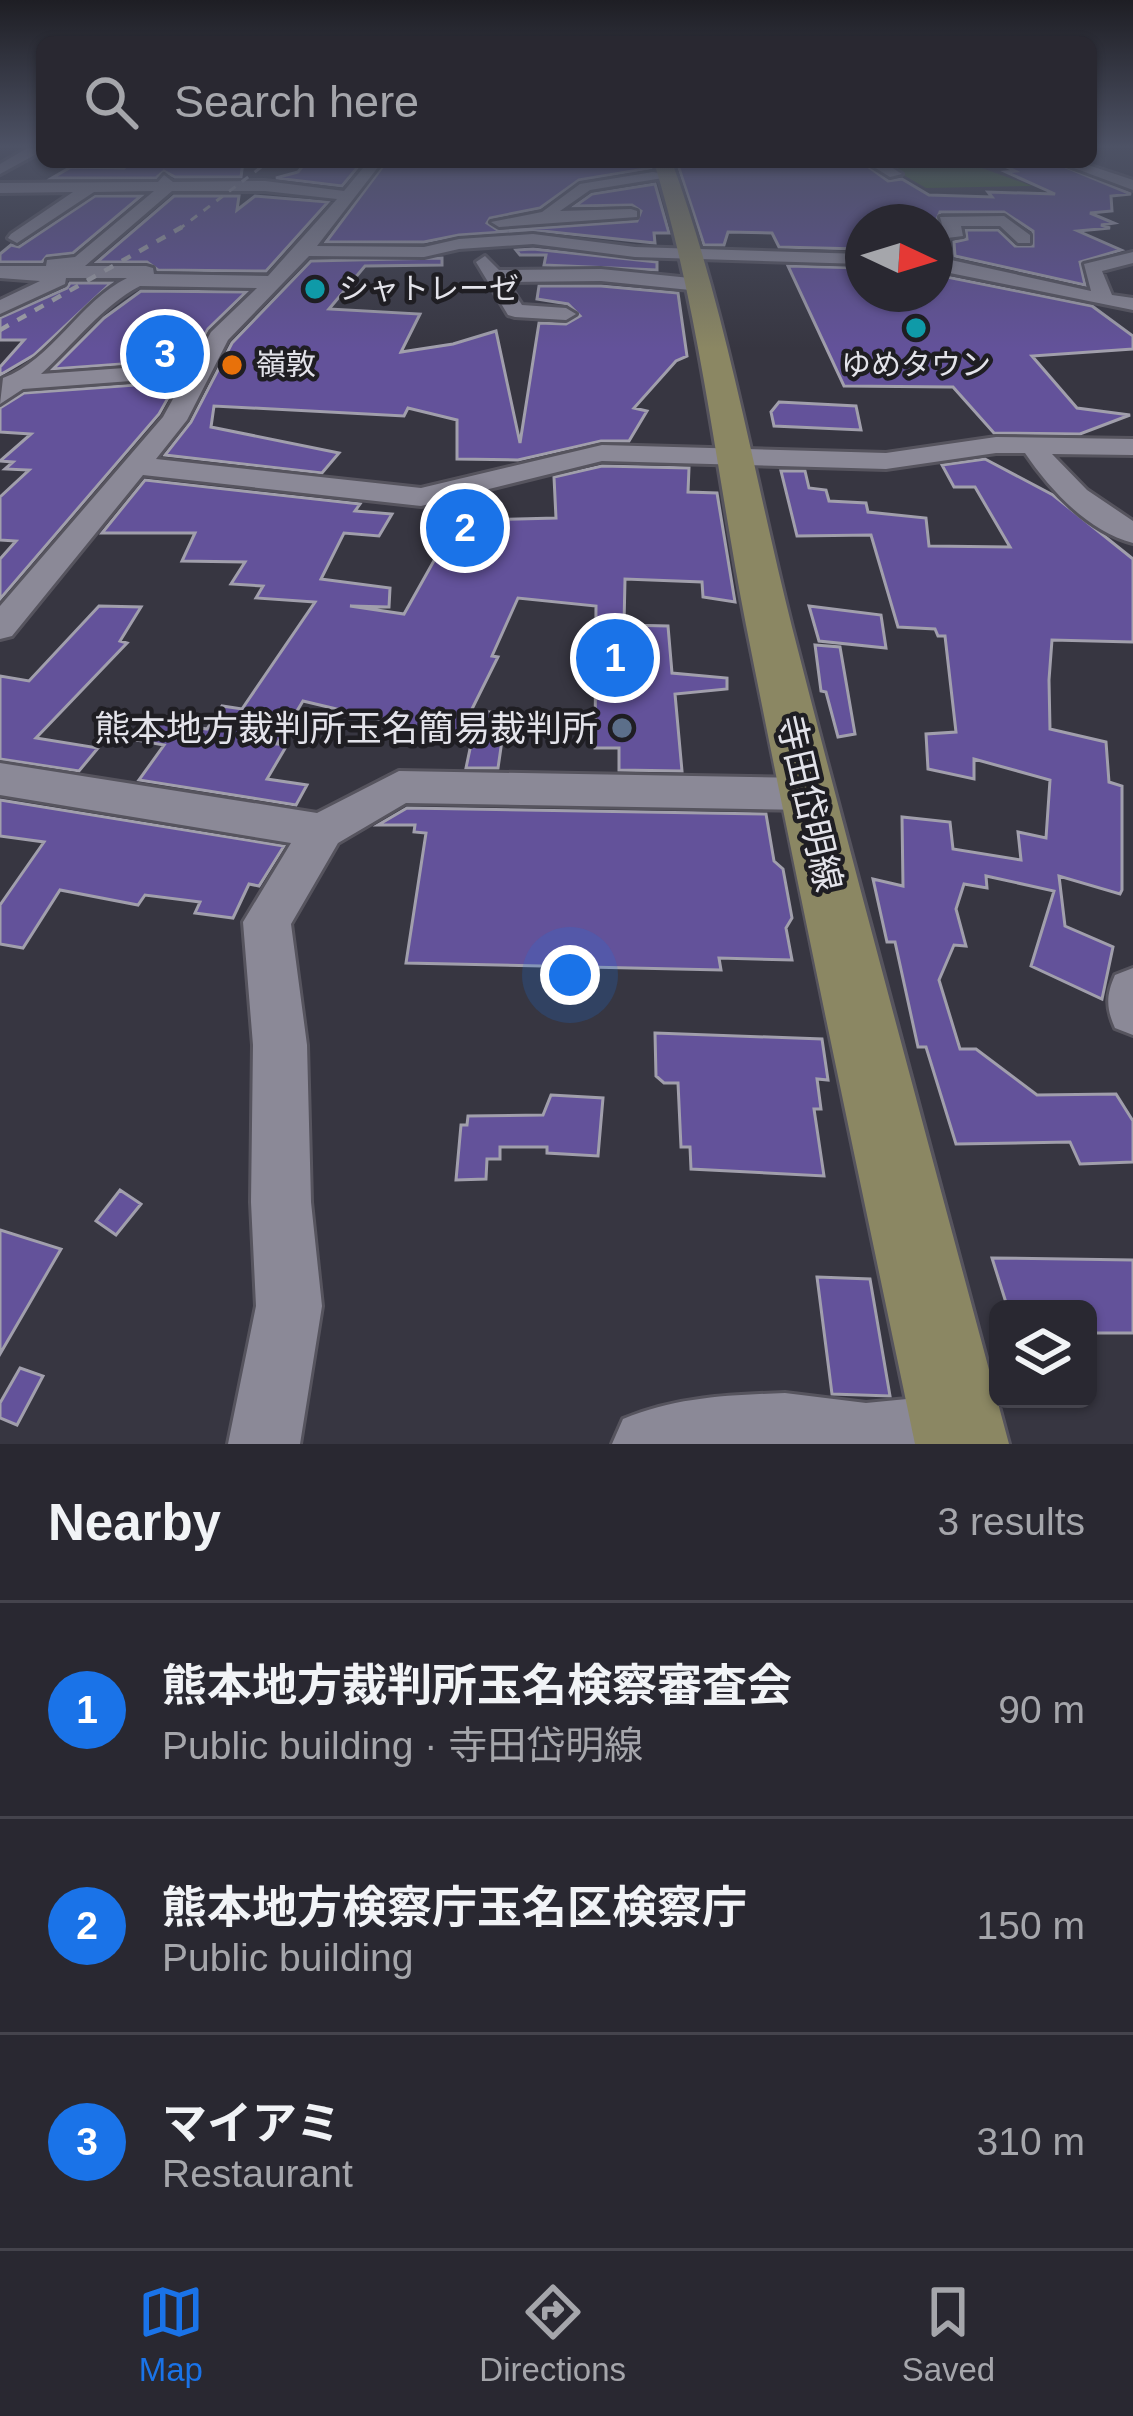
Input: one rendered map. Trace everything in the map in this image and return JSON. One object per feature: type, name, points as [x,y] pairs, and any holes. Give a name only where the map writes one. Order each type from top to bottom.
[{"type":"main road","name":"寺田岱明線","points":[[669,214],[697,270],[732,460],[807,794],[960,1436]]},
{"type":"street","points":[[8,238],[46,214]]},
{"type":"street","points":[[0,272],[74,264],[135,214]]},
{"type":"street","points":[[0,628],[174,420],[219,337],[335,214]]},
{"type":"street","points":[[456,245],[480,226],[552,214]]},
{"type":"street","points":[[953,221],[1004,221],[1024,239]]},
{"type":"street","points":[[8,238],[61,238]]},
{"type":"street","points":[[84,238],[106,238]]},
{"type":"street","points":[[304,251],[424,252],[456,245],[549,241],[626,251],[697,270]]},
{"type":"street","points":[[549,241],[560,262]]},
{"type":"street","points":[[456,245],[487,263],[515,311],[566,314]]},
{"type":"street","points":[[1104,299],[1091,268],[1133,257]]},
{"type":"street","points":[[497,276],[601,275],[845,260]]},
{"type":"street","points":[[953,265],[994,269],[1133,304]]},
{"type":"street","points":[[0,272],[274,279]]},
{"type":"street","points":[[0,272],[58,280],[0,308]]},
{"type":"street","points":[[1092,276],[1133,279]]},
{"type":"street","points":[[6,388],[79,329],[110,293],[136,280],[274,279]]},
{"type":"street","points":[[6,388],[202,369]]},
{"type":"street","points":[[135,466],[421,497],[602,453],[886,461],[996,445],[1133,447]]},
{"type":"street","points":[[1033,446],[1058,483],[1096,514],[1133,534]]},
{"type":"street","points":[[0,779],[322,831]]},
{"type":"street","points":[[264,1444],[290,1306],[280,1202],[280,1045],[267,922],[322,831],[399,787],[807,794]]},
{"type":"street","points":[[1133,992],[1133,1011]]},
{"type":"street","points":[[648,1444],[700,1432],[785,1427],[866,1438],[960,1436]]},
{"type":"building","points":[[68,214],[119,214],[73,253],[47,256],[42,262],[0,262],[0,254],[11,245],[19,247]]},
{"type":"building","points":[[153,214],[317,214],[266,271],[158,270],[147,262],[97,262]]},
{"type":"building","points":[[347,214],[508,214],[487,223],[499,231],[637,221],[640,214],[664,214],[669,233],[654,233],[655,243],[533,230],[424,242],[326,242]]},
{"type":"building","points":[[694,214],[845,214],[845,249],[779,247],[772,233],[728,232],[724,245],[704,245]]},
{"type":"building","points":[[1008,214],[1093,214],[1114,223],[1101,225],[1110,228],[1078,231],[1121,250],[1080,262],[1085,285],[955,256],[954,242],[967,239],[966,230],[998,230],[1015,246],[1033,246],[1033,231]]},
{"type":"building","points":[[516,250],[657,262],[657,270],[544,265],[546,255],[520,255]]},
{"type":"building","points":[[442,258],[442,265],[365,266],[329,309],[420,314],[401,352],[496,331],[520,443],[539,323],[566,324],[580,316],[568,304],[537,299],[539,286],[678,293],[687,356],[676,361],[634,408],[647,411],[629,441],[601,441],[518,460],[457,459],[457,420],[408,408],[404,416],[214,406],[211,427],[339,453],[322,473],[165,455],[191,422],[232,343],[311,261]]},
{"type":"building","points":[[788,266],[845,268],[845,312],[953,312],[953,278],[1092,306],[1133,336],[1133,349],[1032,356],[1077,408],[1130,415],[1080,434],[994,433],[953,387],[844,386]]},
{"type":"building","points":[[70,283],[111,283],[34,355],[0,375],[0,367],[24,340],[0,340],[0,318]]},
{"type":"building","points":[[141,291],[246,292],[208,329],[191,359],[53,369],[104,318]]},
{"type":"building","points":[[177,382],[159,414],[0,599],[0,559],[16,541],[0,540],[0,497],[29,470],[5,469],[13,462],[0,461],[31,434],[0,432],[0,408],[24,393]]},
{"type":"building","points":[[779,402],[856,406],[861,430],[774,426],[771,412]]},
{"type":"building","points":[[985,459],[1053,495],[1133,559],[1133,642],[1052,640],[1049,680],[1050,729],[1106,742],[1109,782],[1122,786],[1122,890],[1120,894],[1059,876],[1065,926],[1113,947],[1102,999],[1031,966],[1054,891],[986,876],[987,888],[964,884],[956,909],[966,946],[954,945],[939,980],[960,1049],[976,1049],[1037,1095],[1116,1094],[1133,1121],[1133,1162],[1080,1164],[1070,1142],[956,1144],[926,1047],[918,1047],[895,942],[887,942],[873,879],[903,886],[902,817],[950,822],[953,849],[1021,860],[1018,832],[1046,838],[1050,780],[974,759],[974,779],[928,769],[926,734],[956,732],[945,636],[938,636],[935,629],[898,627],[871,535],[797,536],[781,471],[805,471],[809,488],[826,490],[829,501],[866,503],[868,512],[926,518],[929,546],[1010,547],[975,487],[954,487],[942,465]]},
{"type":"building","points":[[602,466],[689,468],[688,492],[717,493],[735,602],[703,597],[702,582],[625,579],[624,625],[668,626],[672,673],[727,678],[727,689],[675,694],[682,771],[619,770],[619,748],[595,748],[596,606],[518,598],[492,656],[498,657],[471,711],[506,713],[498,768],[466,768],[471,744],[458,738],[303,701],[277,744],[287,745],[267,779],[307,785],[296,805],[139,780],[164,745],[136,740],[151,720],[207,729],[222,706],[242,709],[315,602],[256,598],[263,586],[231,584],[245,562],[182,561],[195,533],[102,533],[145,480],[360,504],[355,511],[392,514],[379,536],[344,533],[321,579],[390,588],[389,607],[350,606],[404,614],[440,550],[433,550],[450,503],[469,499],[469,507],[487,507],[484,520],[556,518],[554,477]]},
{"type":"building","points":[[99,606],[141,607],[120,641],[127,643],[36,738],[98,748],[79,771],[0,759],[0,676],[29,681]]},
{"type":"building","points":[[809,606],[881,615],[886,648],[819,641]]},
{"type":"building","points":[[815,645],[840,647],[855,734],[838,737],[826,692],[821,691]]},
{"type":"building","points":[[0,800],[284,846],[259,886],[249,884],[233,918],[195,913],[200,902],[145,895],[138,905],[60,890],[23,948],[0,944],[0,905],[44,842],[0,836]]},
{"type":"building","points":[[407,808],[766,814],[774,861],[783,869],[792,918],[786,928],[792,960],[719,958],[721,970],[406,963],[426,833],[414,832],[415,825],[378,825]]},
{"type":"building","points":[[655,1033],[822,1039],[828,1080],[817,1079],[821,1109],[814,1109],[824,1176],[691,1169],[690,1147],[681,1147],[678,1083],[664,1083],[656,1076]]},
{"type":"building","points":[[551,1095],[603,1098],[598,1156],[547,1153],[547,1147],[500,1147],[500,1159],[487,1159],[486,1179],[456,1180],[461,1125],[467,1125],[468,1116],[543,1115]]},
{"type":"building","points":[[120,1190],[141,1204],[116,1235],[96,1221]]},
{"type":"building","points":[[0,1230],[61,1249],[0,1354]]},
{"type":"building","points":[[992,1258],[1133,1260],[1133,1333],[1097,1333],[1097,1300],[1005,1300]]},
{"type":"building","points":[[817,1277],[870,1279],[890,1396],[832,1394]]},
{"type":"building","points":[[20,1368],[43,1376],[17,1425],[0,1418],[0,1403]]},
{"type":"railway","points":[[182,227],[199,214]]},
{"type":"railway","points":[[0,330],[182,227]]},
{"type":"railway","points":[[178,230],[182,227]]},
{"type":"place","name":"シャトレーゼ","points":[[315,289]]},
{"type":"place","name":"ゆめタウン","points":[[916,328]]},
{"type":"place","name":"マイアミ","points":[[165,354]]},
{"type":"place","name":"嶺敦","points":[[232,365]]},
{"type":"place","name":"熊本地方検察庁玉名区検察庁","points":[[465,528]]},
{"type":"place","name":"熊本地方裁判所玉名検察審査会","points":[[615,658]]},
{"type":"place","name":"熊本地方裁判所玉名簡易裁判所","points":[[622,728]]}]
